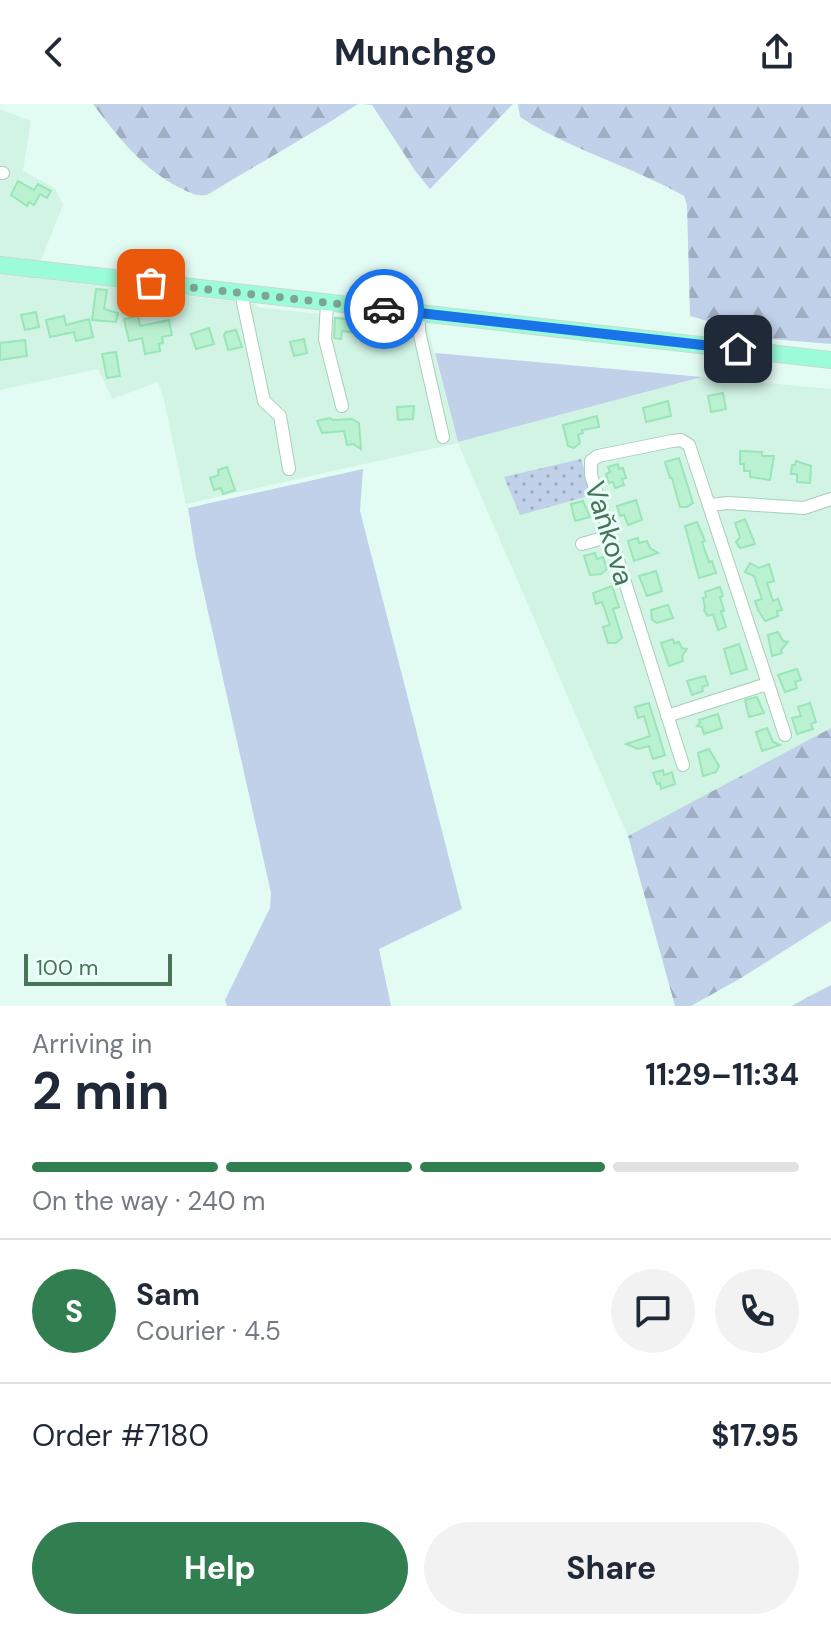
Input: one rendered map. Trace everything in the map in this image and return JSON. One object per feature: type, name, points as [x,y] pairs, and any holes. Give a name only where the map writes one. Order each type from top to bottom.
[{"type":"main road","points":[[0,265],[831,360]]},
{"type":"street","points":[[241,293],[264,401],[280,416],[289,469]]},
{"type":"street","points":[[327,303],[325,339],[342,406]]},
{"type":"street","points":[[419,313],[419,331],[443,437]]},
{"type":"street","name":"Vaňkova","points":[[683,765],[590,470],[593,458],[602,454],[672,441],[685,442],[691,449],[785,735]]},
{"type":"street","points":[[804,508],[831,499]]},
{"type":"street","points":[[710,505],[728,503],[831,510]]},
{"type":"street","points":[[582,544],[610,536]]},
{"type":"street","points":[[667,716],[767,684]]},
{"type":"shaded area","points":[[0,109],[31,121],[23,171],[55,188],[63,205],[34,278],[427,326],[458,442],[702,377],[831,389],[831,728],[628,836],[458,443],[186,504],[158,382],[112,399],[98,369],[0,390]]},
{"type":"green space","points":[[93,104],[358,104],[203,195],[192,194],[178,187],[141,161]]},
{"type":"green space","points":[[363,104],[513,104],[430,189],[372,105]]},
{"type":"green space","points":[[518,104],[831,104],[831,344],[771,339],[690,316],[687,205],[684,196],[540,129],[520,117]]},
{"type":"green space","points":[[435,353],[702,377],[458,442]]},
{"type":"green space","points":[[581,459],[592,495],[520,515],[504,477]]},
{"type":"green space","points":[[363,469],[360,511],[462,909],[379,949],[391,1006],[227,1006],[225,1000],[270,908],[271,893],[196,558],[188,508]]},
{"type":"green space","points":[[831,728],[831,921],[691,1006],[675,1006],[628,836]]},
{"type":"green space","points":[[831,985],[831,1006],[791,1006]]},
{"type":"building","points":[[18,181],[34,190],[38,184],[51,191],[47,198],[40,194],[34,205],[29,202],[27,206],[11,195]]},
{"type":"building","points":[[96,289],[107,290],[104,309],[118,313],[116,322],[92,320]]},
{"type":"building","points":[[36,312],[39,327],[25,330],[21,315]]},
{"type":"building","points":[[64,316],[66,325],[89,319],[93,337],[76,341],[74,332],[50,337],[46,320]]},
{"type":"building","points":[[138,316],[140,326],[169,320],[172,335],[162,337],[160,351],[145,354],[142,338],[129,341],[124,319]]},
{"type":"building","points":[[335,318],[387,323],[385,338],[377,337],[376,342],[365,340],[366,334],[342,331],[341,339],[334,338]]},
{"type":"building","points":[[209,328],[214,344],[196,349],[191,334]]},
{"type":"building","points":[[236,330],[242,347],[228,350],[224,335]]},
{"type":"building","points":[[304,339],[307,353],[294,356],[290,342]]},
{"type":"building","points":[[25,340],[27,356],[0,360],[0,343]]},
{"type":"building","points":[[116,352],[120,376],[107,378],[102,354]]},
{"type":"building","points":[[723,393],[726,409],[711,412],[708,396]]},
{"type":"building","points":[[668,401],[671,416],[646,422],[643,408]]},
{"type":"building","points":[[414,406],[413,419],[398,420],[397,407]]},
{"type":"building","points":[[597,416],[599,427],[582,430],[583,433],[578,435],[580,443],[574,448],[568,446],[563,425]]},
{"type":"building","points":[[352,419],[359,423],[361,449],[353,444],[347,445],[344,431],[322,433],[317,421]]},
{"type":"building","points":[[740,451],[774,456],[770,480],[750,477],[750,471],[744,471],[744,464],[740,464]]},
{"type":"building","points":[[679,458],[693,503],[687,507],[680,507],[665,462]]},
{"type":"building","points":[[796,461],[811,466],[810,483],[797,482],[797,474],[791,474]]},
{"type":"building","points":[[618,464],[626,478],[622,479],[624,485],[615,488],[606,474],[610,472],[608,467]]},
{"type":"building","points":[[227,467],[235,490],[223,494],[221,488],[214,490],[210,478]]},
{"type":"building","points":[[636,500],[642,520],[628,525],[624,515],[620,516],[617,506]]},
{"type":"building","points":[[583,501],[590,517],[575,521],[571,504]]},
{"type":"building","points":[[745,519],[755,544],[740,548],[736,542],[740,537],[735,523]]},
{"type":"building","points":[[697,522],[709,562],[712,561],[716,573],[699,578],[685,526]]},
{"type":"building","points":[[638,538],[639,543],[647,541],[650,548],[658,553],[634,561],[628,541]]},
{"type":"building","points":[[595,553],[597,559],[603,557],[607,569],[601,574],[590,575],[584,556]]},
{"type":"building","points":[[750,563],[759,568],[769,564],[774,581],[767,583],[773,601],[778,599],[782,610],[777,611],[778,616],[765,621],[758,610],[755,601],[762,599],[754,576],[745,572]]},
{"type":"building","points":[[656,571],[662,591],[647,596],[639,576]]},
{"type":"building","points":[[612,586],[619,607],[613,609],[622,638],[616,643],[608,643],[603,627],[610,625],[602,602],[596,604],[593,593]]},
{"type":"building","points":[[720,587],[724,611],[721,611],[726,627],[718,630],[713,614],[708,616],[704,610],[703,598],[706,597],[705,592]]},
{"type":"building","points":[[668,605],[673,618],[657,623],[652,620],[651,610]]},
{"type":"building","points":[[778,632],[783,641],[788,642],[782,653],[772,656],[768,635]]},
{"type":"building","points":[[673,639],[674,643],[679,642],[682,648],[687,649],[682,656],[683,661],[669,666],[661,643]]},
{"type":"building","points":[[739,644],[747,669],[731,674],[724,649]]},
{"type":"building","points":[[797,669],[801,680],[795,682],[797,688],[785,692],[778,675]]},
{"type":"building","points":[[705,676],[708,685],[702,687],[703,691],[692,695],[687,681]]},
{"type":"building","points":[[757,697],[764,713],[749,717],[745,700]]},
{"type":"building","points":[[649,703],[665,755],[653,759],[649,746],[638,749],[626,744],[650,736],[644,716],[638,718],[635,707]]},
{"type":"building","points":[[810,703],[816,722],[811,724],[813,729],[797,734],[792,718],[801,716],[798,707]]},
{"type":"building","points":[[718,714],[722,728],[704,734],[702,727],[697,726],[699,720]]},
{"type":"building","points":[[767,728],[773,742],[780,745],[762,751],[756,732]]},
{"type":"building","points":[[709,749],[719,766],[716,772],[703,776],[698,753]]},
{"type":"building","points":[[663,770],[664,775],[672,772],[675,784],[661,789],[653,773]]},
{"type":"way so far","points":[[151,283],[384,309]]},
{"type":"route","points":[[384,309],[738,349]]}]
